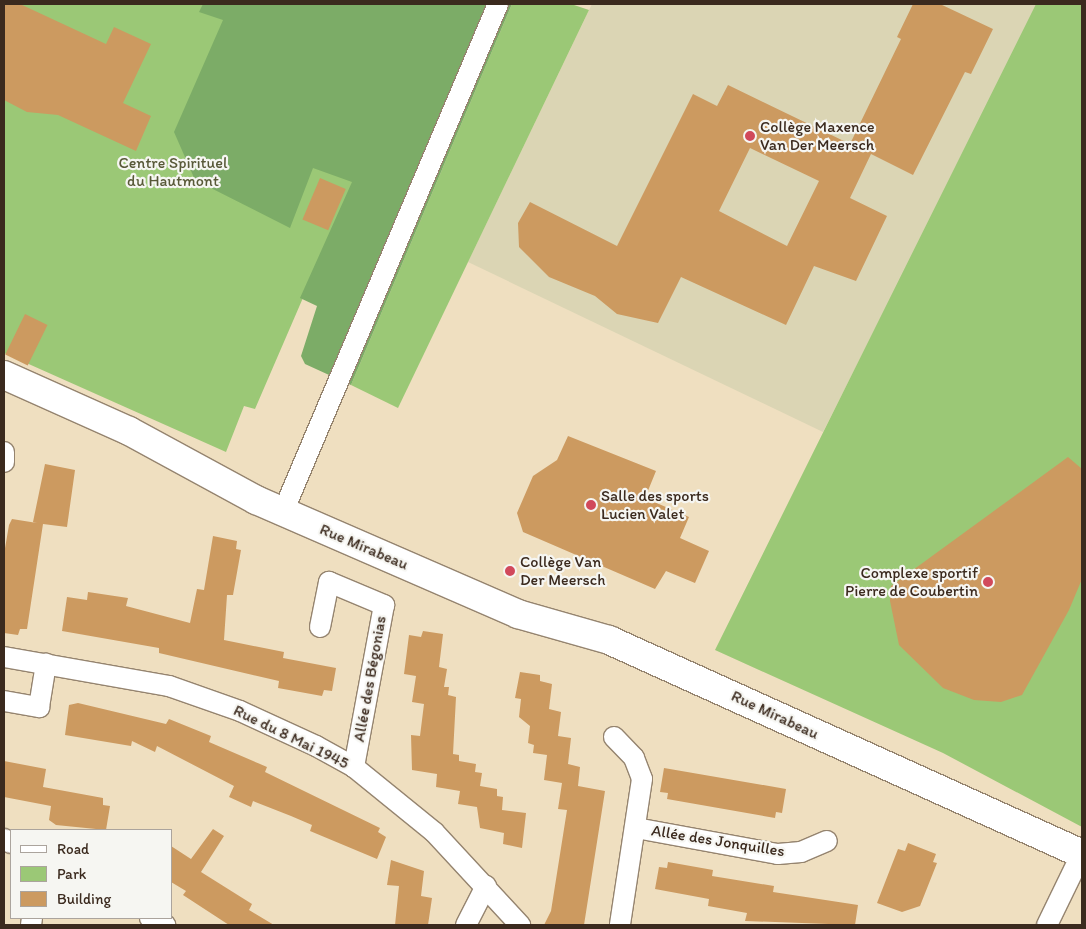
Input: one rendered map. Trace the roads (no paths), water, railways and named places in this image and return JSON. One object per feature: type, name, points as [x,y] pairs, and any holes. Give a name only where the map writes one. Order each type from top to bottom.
[{"type":"main road","name":"Rue Mirabeau","points":[[4,375],[286,504],[518,614],[609,640],[940,793],[1080,863]]},
{"type":"street","points":[[286,504],[498,4]]},
{"type":"street","points":[[4,452],[4,462]]},
{"type":"street","name":"Allée des Bégonias","points":[[320,627],[329,582],[384,605],[354,767]]},
{"type":"street","name":"Rue du 8 Mai 1945","points":[[4,657],[169,686],[207,698],[279,727],[354,767],[434,832],[486,886],[520,925]]},
{"type":"street","points":[[4,701],[39,706],[46,664]]},
{"type":"street","points":[[614,738],[640,768],[636,828],[620,925]]},
{"type":"street","name":"Allée des Jonquilles","points":[[636,828],[778,854],[801,852],[828,841]]},
{"type":"street","points":[[1047,925],[1080,863]]},
{"type":"street","points":[[466,925],[486,886]]},
{"type":"street","points":[[152,919],[165,925]]},
{"type":"place","name":"Collège Maxence Van Der Meersch","points":[[750,136]]},
{"type":"place","name":"Salle des sports Lucien Valet","points":[[591,505]]},
{"type":"place","name":"Collège Van Der Meersch","points":[[510,571]]},
{"type":"place","name":"Complexe sportif Pierre de Coubertin","points":[[988,582]]},
{"type":"park label","name":"Centre Spirituel du Hautmont","points":[[173,172]]}]
